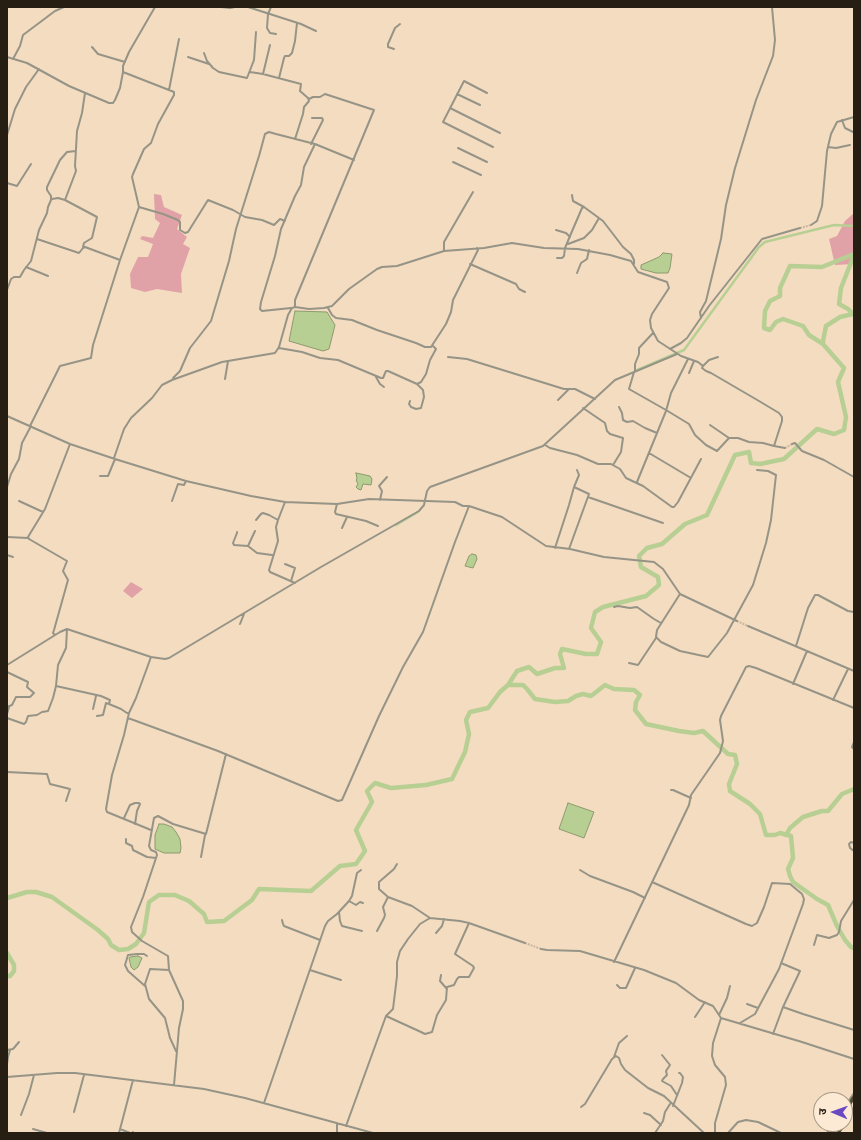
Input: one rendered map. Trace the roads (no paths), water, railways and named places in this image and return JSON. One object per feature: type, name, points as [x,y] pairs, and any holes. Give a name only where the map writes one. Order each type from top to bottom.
[{"type":"street","points":[[13,59],[20,46],[23,35],[55,11],[64,7]]},
{"type":"street","points":[[7,57],[27,63],[104,102],[113,103],[120,88],[125,62],[140,31],[156,7]]},
{"type":"street","points":[[221,7],[235,7]]},
{"type":"street","points":[[248,7],[297,23],[316,31]]},
{"type":"street","points":[[271,7],[268,14],[267,28],[270,33],[276,34]]},
{"type":"street","points":[[701,318],[700,312],[706,301],[720,246],[726,205],[735,168],[756,100],[773,56],[775,40],[772,7]]},
{"type":"street","points":[[279,78],[285,56],[289,56],[292,53],[297,23]]},
{"type":"street","points":[[394,49],[388,46],[388,44],[395,28],[400,24]]},
{"type":"street","points":[[188,57],[210,65],[219,72],[247,78],[254,60],[256,32]]},
{"type":"street","points":[[169,90],[179,39]]},
{"type":"street","points":[[263,74],[270,45]]},
{"type":"street","points":[[92,48],[98,54],[125,62]]},
{"type":"street","points":[[204,53],[210,65]]},
{"type":"street","points":[[7,135],[15,108],[26,87],[39,69]]},
{"type":"street","points":[[7,487],[11,474],[19,458],[22,443],[60,366],[89,360],[91,358],[93,345],[120,260],[139,207],[132,176],[144,150],[152,142],[158,124],[174,95],[174,92],[123,72]]},
{"type":"street","points":[[250,72],[300,84],[300,91],[309,99]]},
{"type":"street","points":[[487,93],[464,81],[443,122],[493,147]]},
{"type":"street","points":[[66,200],[76,171],[77,129],[82,113],[85,93]]},
{"type":"street","points":[[295,139],[304,107],[308,103],[309,99],[313,97],[320,97],[325,94],[374,110],[295,300],[295,307]]},
{"type":"street","points":[[457,94],[480,105]]},
{"type":"street","points":[[450,108],[500,133]]},
{"type":"street","points":[[811,225],[817,221],[822,206],[828,147],[835,126],[837,122],[854,117]]},
{"type":"street","points":[[311,144],[323,120],[322,118],[312,118]]},
{"type":"street","points":[[842,120],[845,128],[853,132]]},
{"type":"street","points":[[172,380],[180,370],[190,348],[209,324],[260,156],[265,134],[268,132],[315,144],[354,160]]},
{"type":"street","points":[[315,144],[304,167],[301,185],[281,229],[272,267],[261,302],[260,309],[262,310],[295,307],[309,309],[328,308],[332,306],[349,289],[377,269],[382,267],[397,266],[445,250],[477,248],[512,243],[544,248],[588,250],[628,259],[634,264]]},
{"type":"street","points":[[828,147],[834,149],[850,145]]},
{"type":"street","points":[[458,148],[487,162]]},
{"type":"street","points":[[7,290],[12,278],[20,277],[32,259],[39,230],[51,200],[47,187],[60,160],[67,152],[76,151]]},
{"type":"street","points":[[453,162],[481,175]]},
{"type":"street","points":[[7,183],[17,186],[31,164]]},
{"type":"street","points":[[445,250],[444,242],[473,192]]},
{"type":"street","points":[[572,195],[573,201],[588,208],[599,218],[623,247],[631,254],[638,272],[667,282],[669,286],[668,290],[651,317],[650,324],[658,341],[676,353],[702,366],[706,372],[711,373],[759,400],[781,415],[782,425],[774,446]]},
{"type":"street","points":[[37,239],[79,253],[84,243],[92,238],[97,217],[66,200],[58,198],[51,200]]},
{"type":"street","points":[[139,207],[178,220],[180,222],[180,230],[185,233],[188,232],[204,209],[207,200],[227,207],[241,215],[262,220],[274,225],[280,219],[285,221]]},
{"type":"street","points":[[557,258],[563,257],[565,248],[584,207]]},
{"type":"street","points":[[568,244],[584,238],[592,230],[599,218]]},
{"type":"street","points":[[671,349],[684,341],[762,238],[800,228]]},
{"type":"street","points":[[556,230],[566,233],[570,237]]},
{"type":"street","points":[[83,247],[105,253],[120,260]]},
{"type":"street","points":[[328,308],[331,314],[336,318],[352,320],[430,348],[433,346],[446,324],[451,312],[453,300],[478,250],[477,248]]},
{"type":"street","points":[[577,273],[581,263],[586,259],[588,250]]},
{"type":"street","points":[[470,264],[516,284],[519,289],[525,292]]},
{"type":"street","points":[[26,267],[48,276]]},
{"type":"street","points":[[100,476],[108,476],[124,429],[130,418],[152,398],[160,386],[172,380],[228,361],[277,352],[290,308]]},
{"type":"street","points":[[653,333],[639,348],[635,370],[629,389],[666,410],[690,426],[697,436],[706,445],[714,450],[719,450],[729,438]]},
{"type":"street","points":[[417,384],[421,382],[426,374],[430,360],[436,349],[433,346]]},
{"type":"street","points":[[279,348],[302,352],[320,358],[338,360],[376,377],[382,378],[386,371],[388,371],[417,384],[424,392],[422,406],[420,409],[413,408],[409,405],[410,401]]},
{"type":"street","points":[[7,665],[54,634],[67,629],[151,657],[165,659],[169,658],[293,582],[419,511],[422,509],[427,491],[430,487],[539,448],[615,380],[676,353]]},
{"type":"street","points":[[448,357],[467,358],[564,389],[578,390],[594,398]]},
{"type":"street","points":[[702,366],[710,360],[718,357]]},
{"type":"street","points":[[637,482],[666,410],[671,393],[688,359]]},
{"type":"street","points":[[225,379],[228,361]]},
{"type":"street","points":[[689,373],[694,361]]},
{"type":"street","points":[[376,377],[384,387]]},
{"type":"street","points":[[558,400],[570,389]]},
{"type":"street","points":[[619,407],[623,420],[627,422],[634,421],[657,433]]},
{"type":"street","points":[[583,408],[605,423],[607,431],[610,434],[623,438],[621,452],[613,465]]},
{"type":"street","points":[[7,416],[70,444],[186,481],[238,493],[286,502],[337,504],[364,500],[380,500],[452,502],[463,506],[469,506],[502,517],[542,545],[569,549],[604,557],[656,563],[663,569],[680,594],[738,621]]},
{"type":"street","points":[[710,425],[729,438],[740,438],[749,442],[763,442],[785,448]]},
{"type":"street","points":[[28,538],[45,509],[70,444]]},
{"type":"street","points":[[545,444],[550,448],[577,455],[598,464],[609,463],[622,471],[625,477],[637,482],[664,503],[673,507],[701,460]]},
{"type":"street","points":[[792,444],[796,444],[800,449],[824,460],[854,477]]},
{"type":"street","points":[[649,453],[691,478]]},
{"type":"street","points":[[555,548],[579,475],[576,470]]},
{"type":"street","points":[[656,638],[666,645],[680,651],[708,657],[722,640],[753,585],[759,569],[771,520],[776,475],[768,471],[757,470]]},
{"type":"street","points":[[380,500],[382,490],[379,486],[387,477]]},
{"type":"street","points":[[172,501],[178,484],[184,485],[186,481]]},
{"type":"street","points":[[569,549],[589,493],[574,487]]},
{"type":"street","points":[[588,497],[663,522]]},
{"type":"street","points":[[18,501],[43,512]]},
{"type":"street","points":[[286,502],[278,520],[276,529],[278,541],[272,555],[273,558],[269,571],[293,582]]},
{"type":"street","points":[[337,504],[335,513],[366,521],[378,526]]},
{"type":"street","points":[[128,718],[226,754],[338,801],[342,800],[378,716],[423,632],[469,506]]},
{"type":"street","points":[[256,520],[263,513],[278,520]]},
{"type":"street","points":[[342,528],[347,517]]},
{"type":"street","points":[[248,546],[255,531]]},
{"type":"street","points":[[236,532],[237,533],[233,543],[234,545],[248,546],[257,554],[272,555]]},
{"type":"street","points":[[7,537],[28,538],[67,561],[63,571],[68,578],[68,581],[54,634]]},
{"type":"street","points":[[7,555],[13,557]]},
{"type":"street","points":[[284,564],[295,568],[293,582]]},
{"type":"street","points":[[629,663],[638,664],[656,638],[657,630],[680,594]]},
{"type":"street","points":[[796,646],[808,608],[815,595],[818,595],[848,612],[854,612]]},
{"type":"street","points":[[614,607],[637,607],[654,620],[661,623]]},
{"type":"street","points":[[240,624],[244,613]]},
{"type":"street","points":[[748,626],[854,671]]},
{"type":"street","points":[[7,718],[24,724],[28,716],[37,715],[41,712],[48,711],[56,686],[58,665],[66,648],[67,629]]},
{"type":"street","points":[[793,684],[807,651]]},
{"type":"street","points":[[151,657],[136,698],[129,712],[112,775],[106,808],[107,812],[151,830]]},
{"type":"street","points":[[614,962],[689,805],[693,792],[713,764],[723,746],[721,716],[746,666],[756,668],[854,708]]},
{"type":"street","points":[[833,700],[848,668]]},
{"type":"street","points":[[7,672],[28,682],[27,687],[34,693],[30,697],[16,697],[12,704],[8,707],[7,714]]},
{"type":"street","points":[[56,686],[101,696],[109,700],[110,704]]},
{"type":"street","points":[[93,709],[96,696]]},
{"type":"street","points":[[97,716],[103,715],[106,703],[125,712],[129,712]]},
{"type":"street","points":[[854,742],[852,747],[854,749]]},
{"type":"street","points":[[201,857],[205,835],[226,754]]},
{"type":"street","points":[[7,772],[47,774],[50,784],[70,789],[70,793],[66,801]]},
{"type":"street","points":[[671,790],[690,798]]},
{"type":"street","points":[[124,818],[130,805],[135,803],[140,804],[137,811],[135,824]]},
{"type":"street","points":[[174,1085],[183,1005],[181,997],[169,970],[168,956],[142,941],[132,932],[131,927],[156,858],[156,852],[151,850],[149,846],[154,818],[158,816],[173,824],[205,835]]},
{"type":"street","points":[[126,839],[126,843],[132,846],[133,850],[147,857],[156,858]]},
{"type":"street","points":[[854,843],[851,842],[849,844],[850,848],[854,851]]},
{"type":"street","points":[[397,864],[394,869],[378,882],[379,889],[388,897],[412,906],[430,918],[470,923],[526,943]]},
{"type":"street","points":[[264,1103],[326,923],[349,901],[352,896],[358,873],[361,870]]},
{"type":"street","points":[[580,870],[590,876],[645,898]]},
{"type":"street","points":[[652,882],[752,926],[757,923],[772,883],[788,883],[795,886],[802,894],[804,901],[796,927],[788,942],[781,963],[754,1016],[740,1023]]},
{"type":"street","points":[[376,931],[384,918],[385,915],[383,907],[388,897]]},
{"type":"street","points":[[814,945],[817,935],[830,938],[837,935],[844,914],[854,900]]},
{"type":"street","points":[[349,901],[356,905],[360,902],[363,903]]},
{"type":"street","points":[[339,912],[342,926],[362,931]]},
{"type":"street","points":[[346,1126],[386,1016],[393,1009],[397,962],[403,946],[420,924],[430,918]]},
{"type":"street","points":[[436,933],[442,926],[444,919]]},
{"type":"street","points":[[282,920],[284,926],[320,940]]},
{"type":"street","points":[[386,1016],[421,1032],[430,1033],[432,1031],[437,1015],[446,1000],[447,987],[455,984],[456,979],[460,977],[469,977],[474,968],[455,954],[470,923]]},
{"type":"street","points":[[541,949],[580,951],[635,968],[676,983],[699,1000],[713,1006],[721,1018],[854,1059]]},
{"type":"street","points":[[146,956],[144,954],[128,955],[125,965],[128,971],[146,987]]},
{"type":"street","points":[[773,1034],[783,1007],[800,971],[781,963]]},
{"type":"street","points":[[618,985],[620,988],[626,988],[635,968]]},
{"type":"street","points":[[169,970],[150,969],[146,980],[146,987],[152,1002],[165,1018],[170,1038],[177,1053]]},
{"type":"street","points":[[310,970],[341,980]]},
{"type":"street","points":[[441,975],[440,981],[447,989]]},
{"type":"street","points":[[719,1015],[727,998],[730,986]]},
{"type":"street","points":[[695,1018],[705,1002]]},
{"type":"street","points":[[746,1004],[758,1008]]},
{"type":"street","points":[[783,1007],[854,1030]]},
{"type":"street","points":[[716,1133],[715,1123],[726,1085],[725,1077],[715,1065],[712,1056],[713,1043],[721,1018]]},
{"type":"street","points":[[581,1107],[585,1104],[614,1057],[619,1042],[627,1036]]},
{"type":"street","points":[[7,1050],[15,1047],[19,1042]]},
{"type":"street","points":[[7,1064],[10,1050]]},
{"type":"street","points":[[662,1056],[670,1065],[662,1081],[671,1086],[677,1096]]},
{"type":"street","points":[[614,1057],[618,1057],[622,1067],[641,1083],[660,1094],[704,1133]]},
{"type":"street","points":[[7,1077],[57,1073],[84,1074],[224,1092],[373,1133]]},
{"type":"street","points":[[655,1133],[664,1119],[665,1112],[672,1105],[677,1096],[683,1077],[679,1073]]},
{"type":"street","points":[[74,1112],[84,1074]]},
{"type":"street","points":[[21,1115],[34,1075]]},
{"type":"street","points":[[119,1133],[133,1080]]},
{"type":"street","points":[[644,1113],[650,1115],[661,1125]]},
{"type":"street","points":[[728,1133],[738,1122],[746,1120],[758,1122],[781,1133]]},
{"type":"street","points":[[337,1123],[338,1133]]},
{"type":"street","points":[[33,1129],[47,1133]]},
{"type":"street","points":[[120,1129],[132,1133]]},
{"type":"waterway","points":[[635,371],[684,350],[759,247],[765,242],[834,225],[854,226]]},
{"type":"waterway","points":[[823,344],[809,335],[803,326],[783,319],[776,322],[770,330],[764,328],[765,311],[770,301],[780,296],[780,288],[790,266],[822,267],[854,254]]},
{"type":"waterway","points":[[7,898],[27,892],[36,892],[52,897],[98,930],[108,939],[111,945],[119,950],[128,949],[136,944],[144,933],[149,902],[159,895],[175,895],[189,901],[204,914],[207,922],[224,921],[252,900],[259,889],[311,891],[340,866],[356,864],[365,851],[356,830],[372,802],[367,791],[375,783],[391,788],[426,785],[452,779],[465,752],[469,734],[466,720],[470,712],[488,708],[500,692],[508,685],[517,671],[529,667],[537,674],[555,668],[564,668],[560,654],[562,649],[586,654],[597,654],[601,642],[591,628],[595,612],[603,607],[646,596],[659,585],[658,577],[641,567],[639,556],[647,548],[662,544],[685,524],[707,515],[735,455],[749,452],[751,463],[760,464],[784,459],[817,429],[834,434],[844,430],[846,417],[838,382],[844,368],[823,344],[823,341],[826,326],[840,317],[853,314],[839,304],[841,288],[854,255]]},
{"type":"waterway","points":[[396,525],[418,512]]},
{"type":"waterway","points":[[508,685],[523,685],[535,699],[555,702],[568,701],[583,694],[591,696],[605,685],[614,689],[634,690],[640,695],[636,702],[635,710],[646,724],[694,733],[703,731],[728,754],[735,755],[737,764],[729,784],[730,791],[750,804],[760,814],[766,835],[775,835],[780,833],[791,836],[793,858],[788,869],[793,882],[828,905],[845,940],[851,947],[854,948]]},
{"type":"waterway","points":[[786,835],[790,828],[803,817],[822,811],[828,811],[842,794],[854,789]]},
{"type":"waterway","points":[[7,953],[14,965],[14,971],[10,976],[7,976]]},
{"type":"tunnel","points":[[800,228],[811,225]]},
{"type":"tunnel","points":[[785,448],[792,444]]},
{"type":"tunnel","points":[[737,621],[748,626]]},
{"type":"tunnel","points":[[525,943],[541,949]]}]
